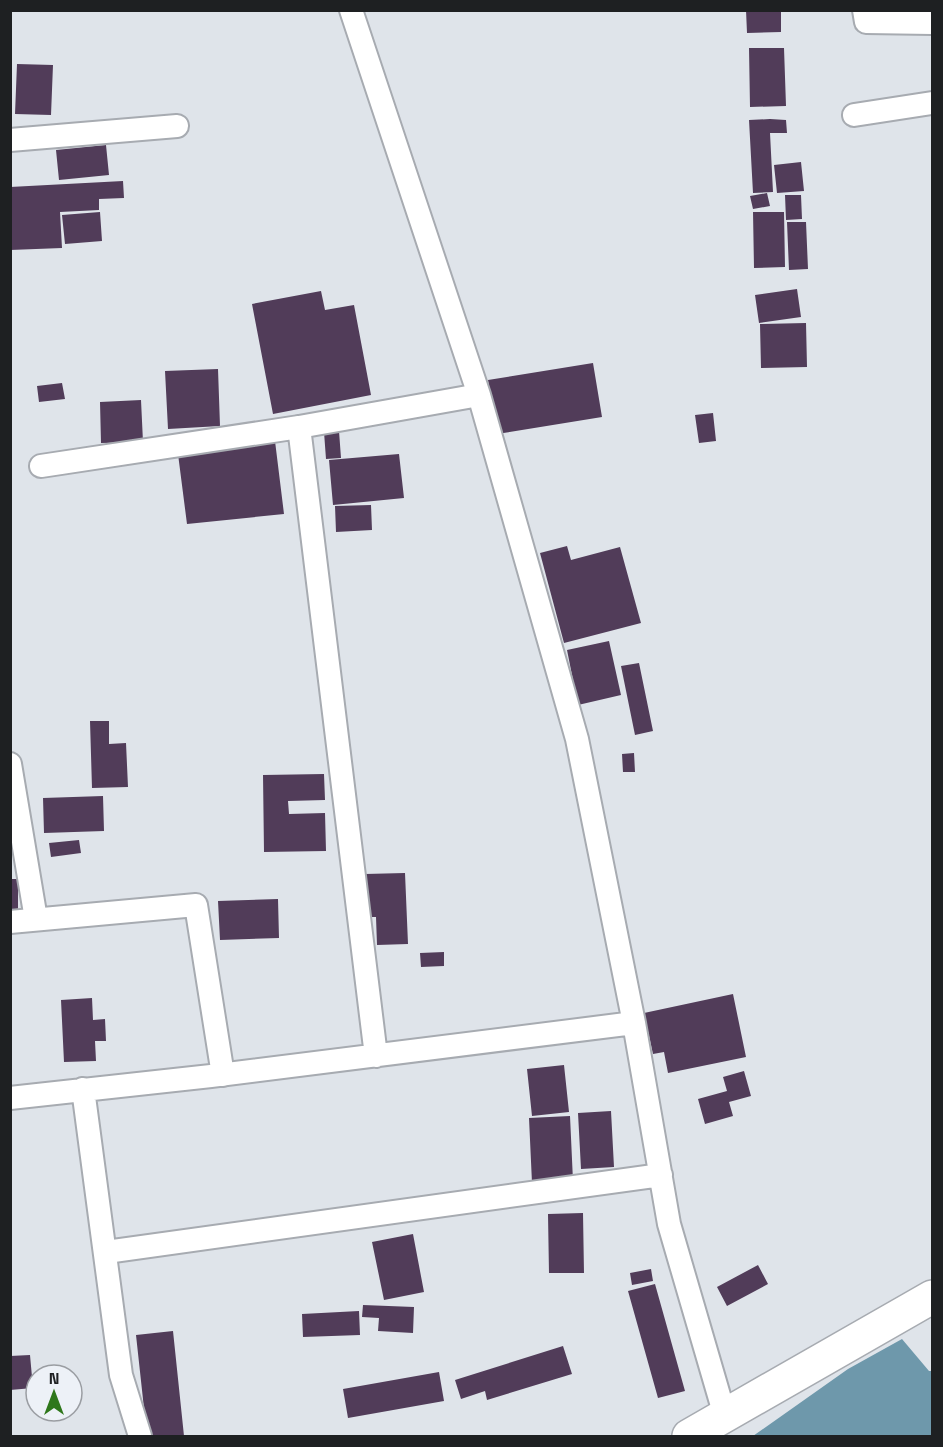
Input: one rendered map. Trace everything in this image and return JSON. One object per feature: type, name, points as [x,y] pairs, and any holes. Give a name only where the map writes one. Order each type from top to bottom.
[{"type":"main road","points":[[689,1437],[933,1297]]},
{"type":"street","points":[[351,10],[479,395],[577,739],[634,1023],[669,1224],[725,1416]]},
{"type":"street","points":[[864,10],[866,22],[933,23]]},
{"type":"street","points":[[854,116],[933,103]]},
{"type":"street","points":[[10,140],[177,126]]},
{"type":"street","points":[[41,466],[299,427],[479,395]]},
{"type":"street","points":[[299,427],[376,1056]]},
{"type":"street","points":[[10,764],[36,920]]},
{"type":"street","points":[[10,922],[196,905],[223,1075]]},
{"type":"street","points":[[10,1098],[223,1075],[634,1023]]},
{"type":"street","points":[[83,1089],[121,1375],[140,1437]]},
{"type":"street","points":[[106,1252],[661,1175]]},
{"type":"water","points":[[902,1339],[929,1371],[932,1371],[932,1436],[753,1436],[848,1369]]},
{"type":"building","points":[[746,10],[781,10],[781,32],[747,33]]},
{"type":"building","points":[[749,48],[784,48],[786,106],[750,107]]},
{"type":"building","points":[[17,64],[53,65],[51,115],[15,114]]},
{"type":"building","points":[[749,120],[786,120],[787,133],[770,133],[773,192],[753,193]]},
{"type":"building","points":[[106,145],[109,175],[59,180],[56,150]]},
{"type":"building","points":[[801,162],[804,191],[777,193],[774,165]]},
{"type":"building","points":[[123,181],[124,198],[99,199],[99,210],[60,212],[62,248],[10,250],[10,187]]},
{"type":"building","points":[[767,193],[770,206],[753,209],[750,196]]},
{"type":"building","points":[[785,195],[801,195],[802,219],[786,220]]},
{"type":"building","points":[[100,212],[102,241],[65,244],[62,215]]},
{"type":"building","points":[[753,212],[784,212],[785,267],[754,268]]},
{"type":"building","points":[[787,222],[806,222],[808,269],[789,270]]},
{"type":"building","points":[[797,289],[801,317],[759,323],[755,295]]},
{"type":"building","points":[[321,291],[325,310],[354,305],[371,395],[273,414],[252,304]]},
{"type":"building","points":[[806,323],[807,367],[761,368],[760,324]]},
{"type":"building","points":[[593,363],[602,417],[497,434],[488,380]]},
{"type":"building","points":[[218,369],[220,426],[168,429],[165,371]]},
{"type":"building","points":[[62,383],[65,399],[39,402],[37,386]]},
{"type":"building","points":[[141,400],[143,442],[101,443],[100,402]]},
{"type":"building","points":[[713,413],[716,441],[699,443],[695,415]]},
{"type":"building","points":[[339,431],[341,458],[326,459],[324,432]]},
{"type":"building","points":[[275,441],[284,514],[187,524],[178,454]]},
{"type":"building","points":[[399,454],[404,498],[333,505],[329,460]]},
{"type":"building","points":[[371,505],[372,530],[336,532],[335,506]]},
{"type":"building","points":[[567,546],[571,560],[620,547],[641,623],[564,643],[540,553]]},
{"type":"building","points":[[609,641],[621,695],[578,705],[567,650]]},
{"type":"building","points":[[639,663],[653,731],[635,735],[621,666]]},
{"type":"building","points":[[90,721],[109,721],[109,744],[126,743],[128,787],[92,788]]},
{"type":"building","points":[[634,753],[635,772],[623,772],[622,754]]},
{"type":"building","points":[[324,774],[325,800],[288,801],[289,814],[325,813],[326,851],[264,852],[263,775]]},
{"type":"building","points":[[103,796],[104,831],[44,833],[43,798]]},
{"type":"building","points":[[79,840],[81,853],[51,857],[49,843]]},
{"type":"building","points":[[405,873],[408,944],[377,945],[376,917],[366,917],[365,874]]},
{"type":"building","points":[[10,879],[18,879],[18,911],[10,911]]},
{"type":"building","points":[[278,899],[279,938],[220,940],[218,901]]},
{"type":"building","points":[[444,952],[444,966],[421,967],[420,953]]},
{"type":"building","points":[[733,994],[746,1057],[668,1073],[664,1052],[653,1054],[644,1013]]},
{"type":"building","points":[[92,998],[93,1020],[105,1019],[106,1041],[95,1041],[96,1061],[64,1062],[61,1000]]},
{"type":"building","points":[[564,1065],[569,1112],[532,1116],[527,1069]]},
{"type":"building","points":[[744,1071],[751,1096],[729,1102],[733,1116],[705,1124],[698,1099],[727,1091],[723,1077]]},
{"type":"building","points":[[611,1111],[614,1167],[581,1169],[578,1113]]},
{"type":"building","points":[[570,1116],[573,1181],[532,1183],[529,1118]]},
{"type":"building","points":[[583,1213],[584,1273],[549,1273],[548,1214]]},
{"type":"building","points":[[413,1234],[424,1292],[384,1300],[372,1242]]},
{"type":"building","points":[[758,1265],[768,1284],[727,1306],[717,1287]]},
{"type":"building","points":[[651,1269],[653,1281],[632,1285],[630,1273]]},
{"type":"building","points":[[655,1284],[685,1391],[658,1398],[628,1291]]},
{"type":"building","points":[[363,1305],[414,1307],[413,1333],[378,1331],[379,1318],[362,1317]]},
{"type":"building","points":[[359,1311],[360,1335],[303,1337],[302,1314]]},
{"type":"building","points":[[173,1331],[184,1436],[147,1436],[136,1335]]},
{"type":"building","points":[[563,1346],[572,1374],[487,1400],[485,1391],[461,1399],[455,1380]]},
{"type":"building","points":[[30,1355],[31,1363],[24,1363],[24,1389],[10,1390],[10,1356]]},
{"type":"building","points":[[439,1372],[444,1401],[348,1418],[343,1389]]}]
